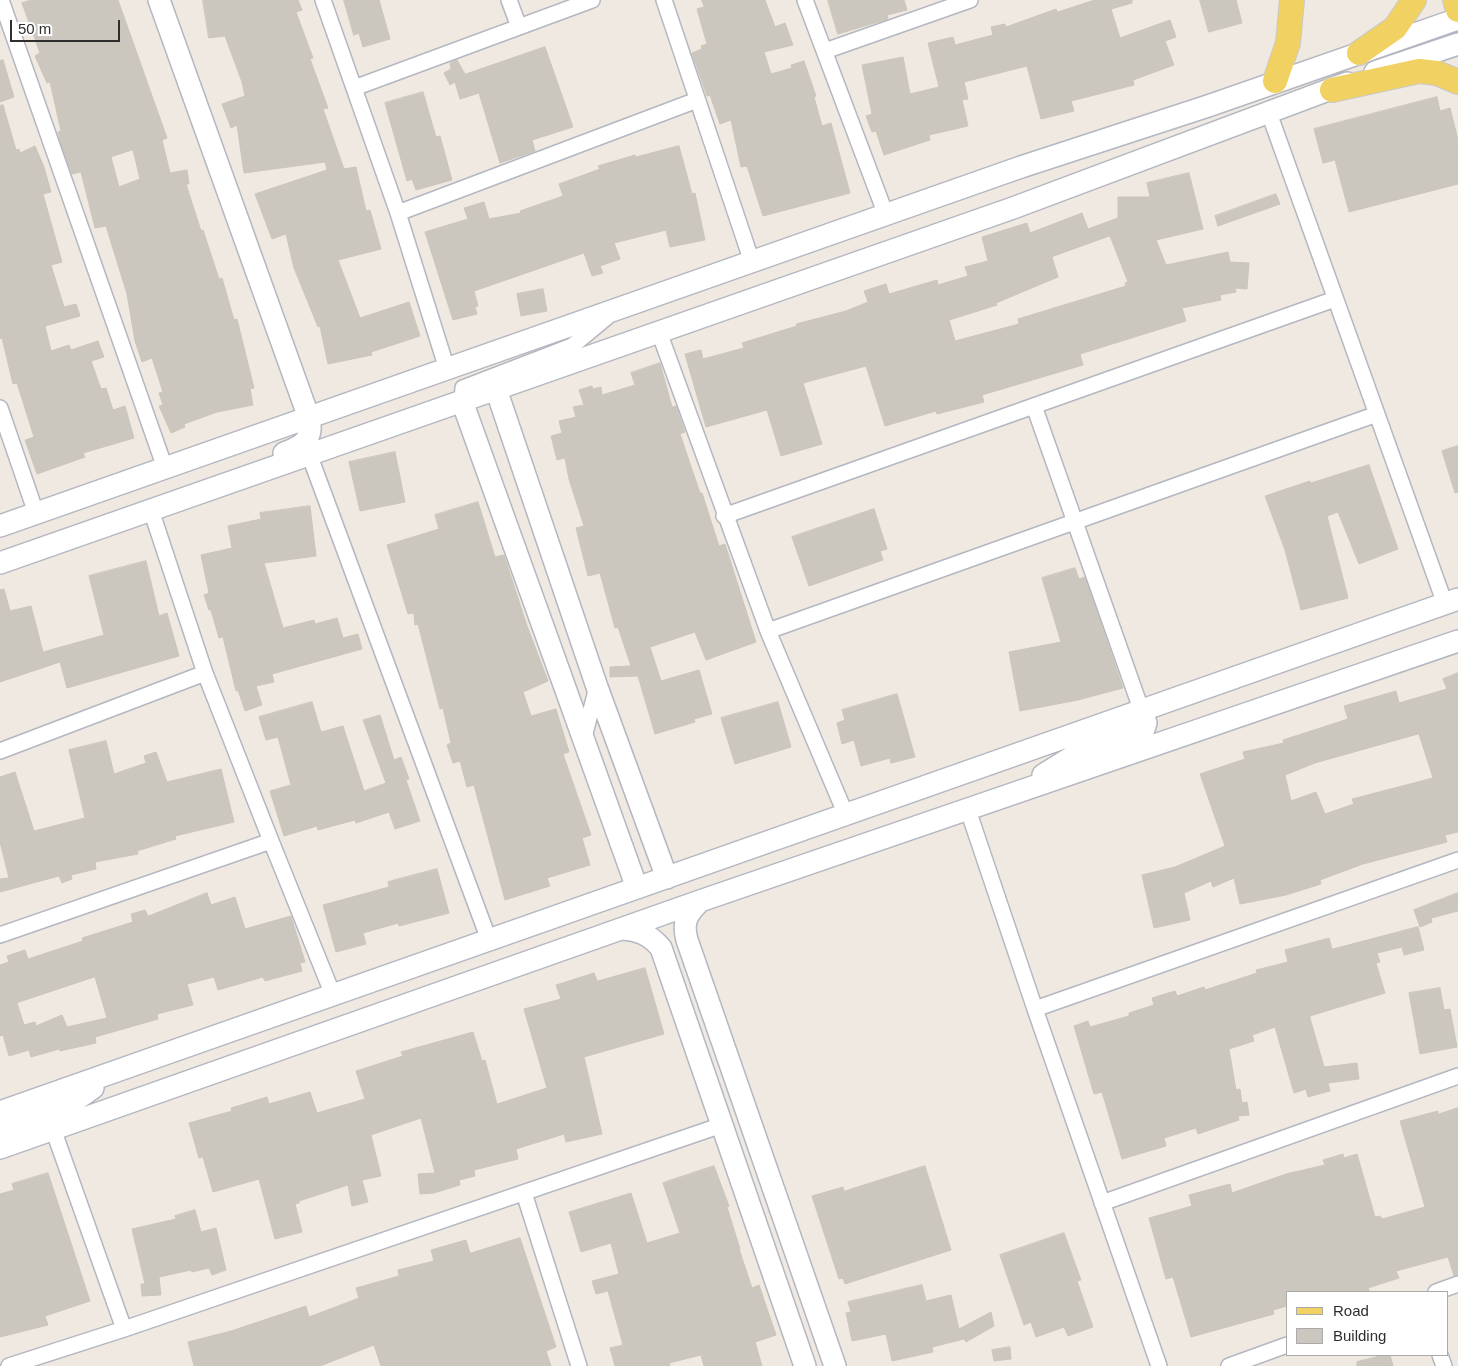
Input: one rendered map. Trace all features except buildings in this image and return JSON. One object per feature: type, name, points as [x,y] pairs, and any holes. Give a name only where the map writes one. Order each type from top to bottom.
[{"type":"main road","points":[[1276,81],[1288,43],[1292,0]]},
{"type":"main road","points":[[1359,52],[1395,28],[1414,0]]},
{"type":"main road","points":[[1454,0],[1458,10]]},
{"type":"main road","points":[[1332,90],[1419,71],[1437,73],[1458,82]]},
{"type":"street","points":[[1,0],[165,468]]},
{"type":"street","points":[[159,0],[311,427],[308,440],[299,448],[221,473],[206,490]]},
{"type":"street","points":[[323,0],[398,213],[447,369]]},
{"type":"street","points":[[510,0],[519,27]]},
{"type":"street","points":[[354,88],[592,0]]},
{"type":"street","points":[[664,0],[752,262]]},
{"type":"street","points":[[805,0],[886,215]]},
{"type":"street","points":[[824,51],[944,4],[970,0]]},
{"type":"street","points":[[0,526],[886,215],[1458,19]]},
{"type":"street","points":[[0,562],[1013,208],[1332,90],[1365,75],[1458,44]]},
{"type":"street","points":[[398,213],[697,100]]},
{"type":"street","points":[[0,1112],[846,815],[1141,709],[1452,602],[1377,414],[1269,113]]},
{"type":"street","points":[[724,516],[1335,299]]},
{"type":"street","points":[[616,310],[572,346],[463,388],[462,401],[637,888]]},
{"type":"street","points":[[659,332],[724,516],[768,631],[846,815]]},
{"type":"street","points":[[496,389],[597,686],[667,878]]},
{"type":"street","points":[[1013,794],[1072,757],[1143,732],[1146,723],[1034,406]]},
{"type":"street","points":[[0,408],[36,514]]},
{"type":"street","points":[[768,631],[1377,414]]},
{"type":"street","points":[[309,454],[489,940]]},
{"type":"street","points":[[151,510],[205,673],[333,995]]},
{"type":"street","points":[[0,1148],[700,901],[1456,641]]},
{"type":"street","points":[[0,751],[205,673]]},
{"type":"street","points":[[583,741],[597,686]]},
{"type":"street","points":[[968,810],[1035,1010],[1159,1366]]},
{"type":"street","points":[[0,935],[271,841]]},
{"type":"street","points":[[1035,1010],[1458,860]]},
{"type":"street","points":[[700,901],[688,913],[684,922],[684,931],[835,1366]]},
{"type":"street","points":[[622,929],[644,933],[661,948],[805,1366]]},
{"type":"street","points":[[666,963],[667,948],[674,944],[686,948],[692,955]]},
{"type":"street","points":[[0,1130],[66,1107],[118,1071]]},
{"type":"street","points":[[1102,1203],[1458,1076]]},
{"type":"street","points":[[9,1366],[124,1330],[722,1125]]},
{"type":"street","points":[[53,1129],[124,1330]]},
{"type":"street","points":[[524,1193],[579,1366]]},
{"type":"street","points":[[1439,1291],[1458,1284]]},
{"type":"street","points":[[1229,1366],[1286,1345]]}]
